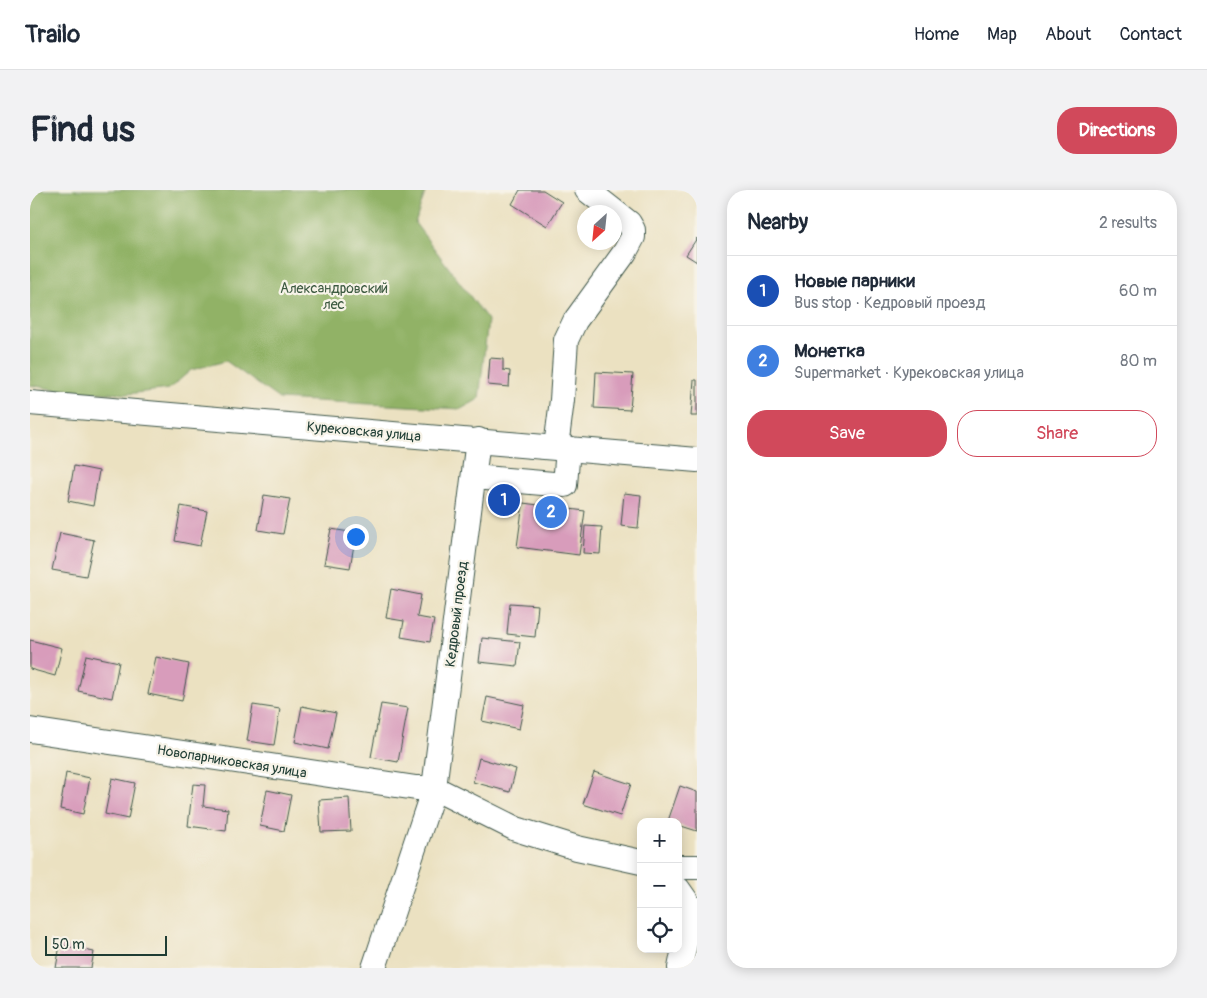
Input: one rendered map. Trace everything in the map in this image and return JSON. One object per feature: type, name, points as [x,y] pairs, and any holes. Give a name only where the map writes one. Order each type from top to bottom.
[{"type":"street","points":[[474,477],[564,485],[562,400],[566,340],[575,321],[625,252],[633,237],[633,230],[629,223],[587,190]]},
{"type":"street","name":"Курековская улица","points":[[30,403],[697,460]]},
{"type":"street","name":"Кедровый проезд","points":[[374,968],[434,788],[478,440]]},
{"type":"street","name":"Новопарниковская улица","points":[[30,730],[416,788],[434,788]]},
{"type":"street","points":[[434,788],[516,829],[577,848],[637,861]]},
{"type":"street","points":[[682,867],[697,867]]},
{"type":"street","points":[[680,968],[692,909],[682,895]]},
{"type":"green space","name":"Александровский лес","points":[[30,190],[426,190],[415,223],[488,320],[479,399],[461,409],[279,399],[226,361],[191,370],[169,389],[127,394],[63,391],[30,385]]},
{"type":"building","points":[[520,190],[543,190],[562,202],[547,226],[512,204]]},
{"type":"building","points":[[697,238],[697,262],[686,255]]},
{"type":"building","points":[[490,358],[503,359],[503,370],[510,371],[509,387],[488,385]]},
{"type":"building","points":[[596,372],[633,374],[630,410],[594,408]]},
{"type":"building","points":[[694,380],[697,380],[697,416],[691,416]]},
{"type":"building","points":[[74,466],[99,471],[93,506],[68,501]]},
{"type":"building","points":[[624,493],[641,495],[638,528],[621,526]]},
{"type":"building","points":[[264,495],[290,499],[283,534],[258,530]]},
{"type":"building","points":[[523,503],[585,511],[579,555],[517,547]]},
{"type":"building","points":[[181,506],[207,511],[200,546],[175,541]]},
{"type":"building","points":[[585,526],[602,527],[600,554],[583,553]]},
{"type":"building","points":[[331,529],[356,533],[350,568],[324,564]]},
{"type":"building","points":[[60,533],[94,540],[86,576],[52,570]]},
{"type":"building","points":[[391,589],[421,595],[417,617],[434,620],[430,642],[401,637],[404,621],[386,618]]},
{"type":"building","points":[[510,603],[538,605],[535,637],[507,634]]},
{"type":"building","points":[[482,638],[520,642],[517,666],[479,662]]},
{"type":"building","points":[[30,640],[62,648],[55,676],[30,669]]},
{"type":"building","points":[[86,655],[119,662],[112,698],[78,691]]},
{"type":"building","points":[[156,657],[189,664],[182,701],[148,694]]},
{"type":"building","points":[[487,697],[524,705],[519,729],[482,721]]},
{"type":"building","points":[[381,704],[408,708],[398,762],[371,757]]},
{"type":"building","points":[[253,705],[280,709],[274,745],[247,741]]},
{"type":"building","points":[[302,706],[336,713],[328,749],[295,742]]},
{"type":"building","points":[[479,758],[516,769],[510,792],[473,782]]},
{"type":"building","points":[[594,772],[631,784],[620,816],[583,804]]},
{"type":"building","points":[[66,773],[90,778],[83,814],[60,809]]},
{"type":"building","points":[[112,778],[135,783],[128,819],[105,814]]},
{"type":"building","points":[[193,784],[205,785],[203,806],[228,809],[226,831],[188,826]]},
{"type":"building","points":[[680,786],[697,792],[697,831],[682,826],[682,818],[669,818]]},
{"type":"building","points":[[267,790],[291,795],[284,831],[260,826]]},
{"type":"building","points":[[349,798],[351,831],[321,832],[319,800]]},
{"type":"building","points":[[60,945],[94,952],[91,968],[56,968]]},
{"type":"place","name":"Новые парники","points":[[504,500]]},
{"type":"place","name":"Монетка","points":[[551,512]]}]
